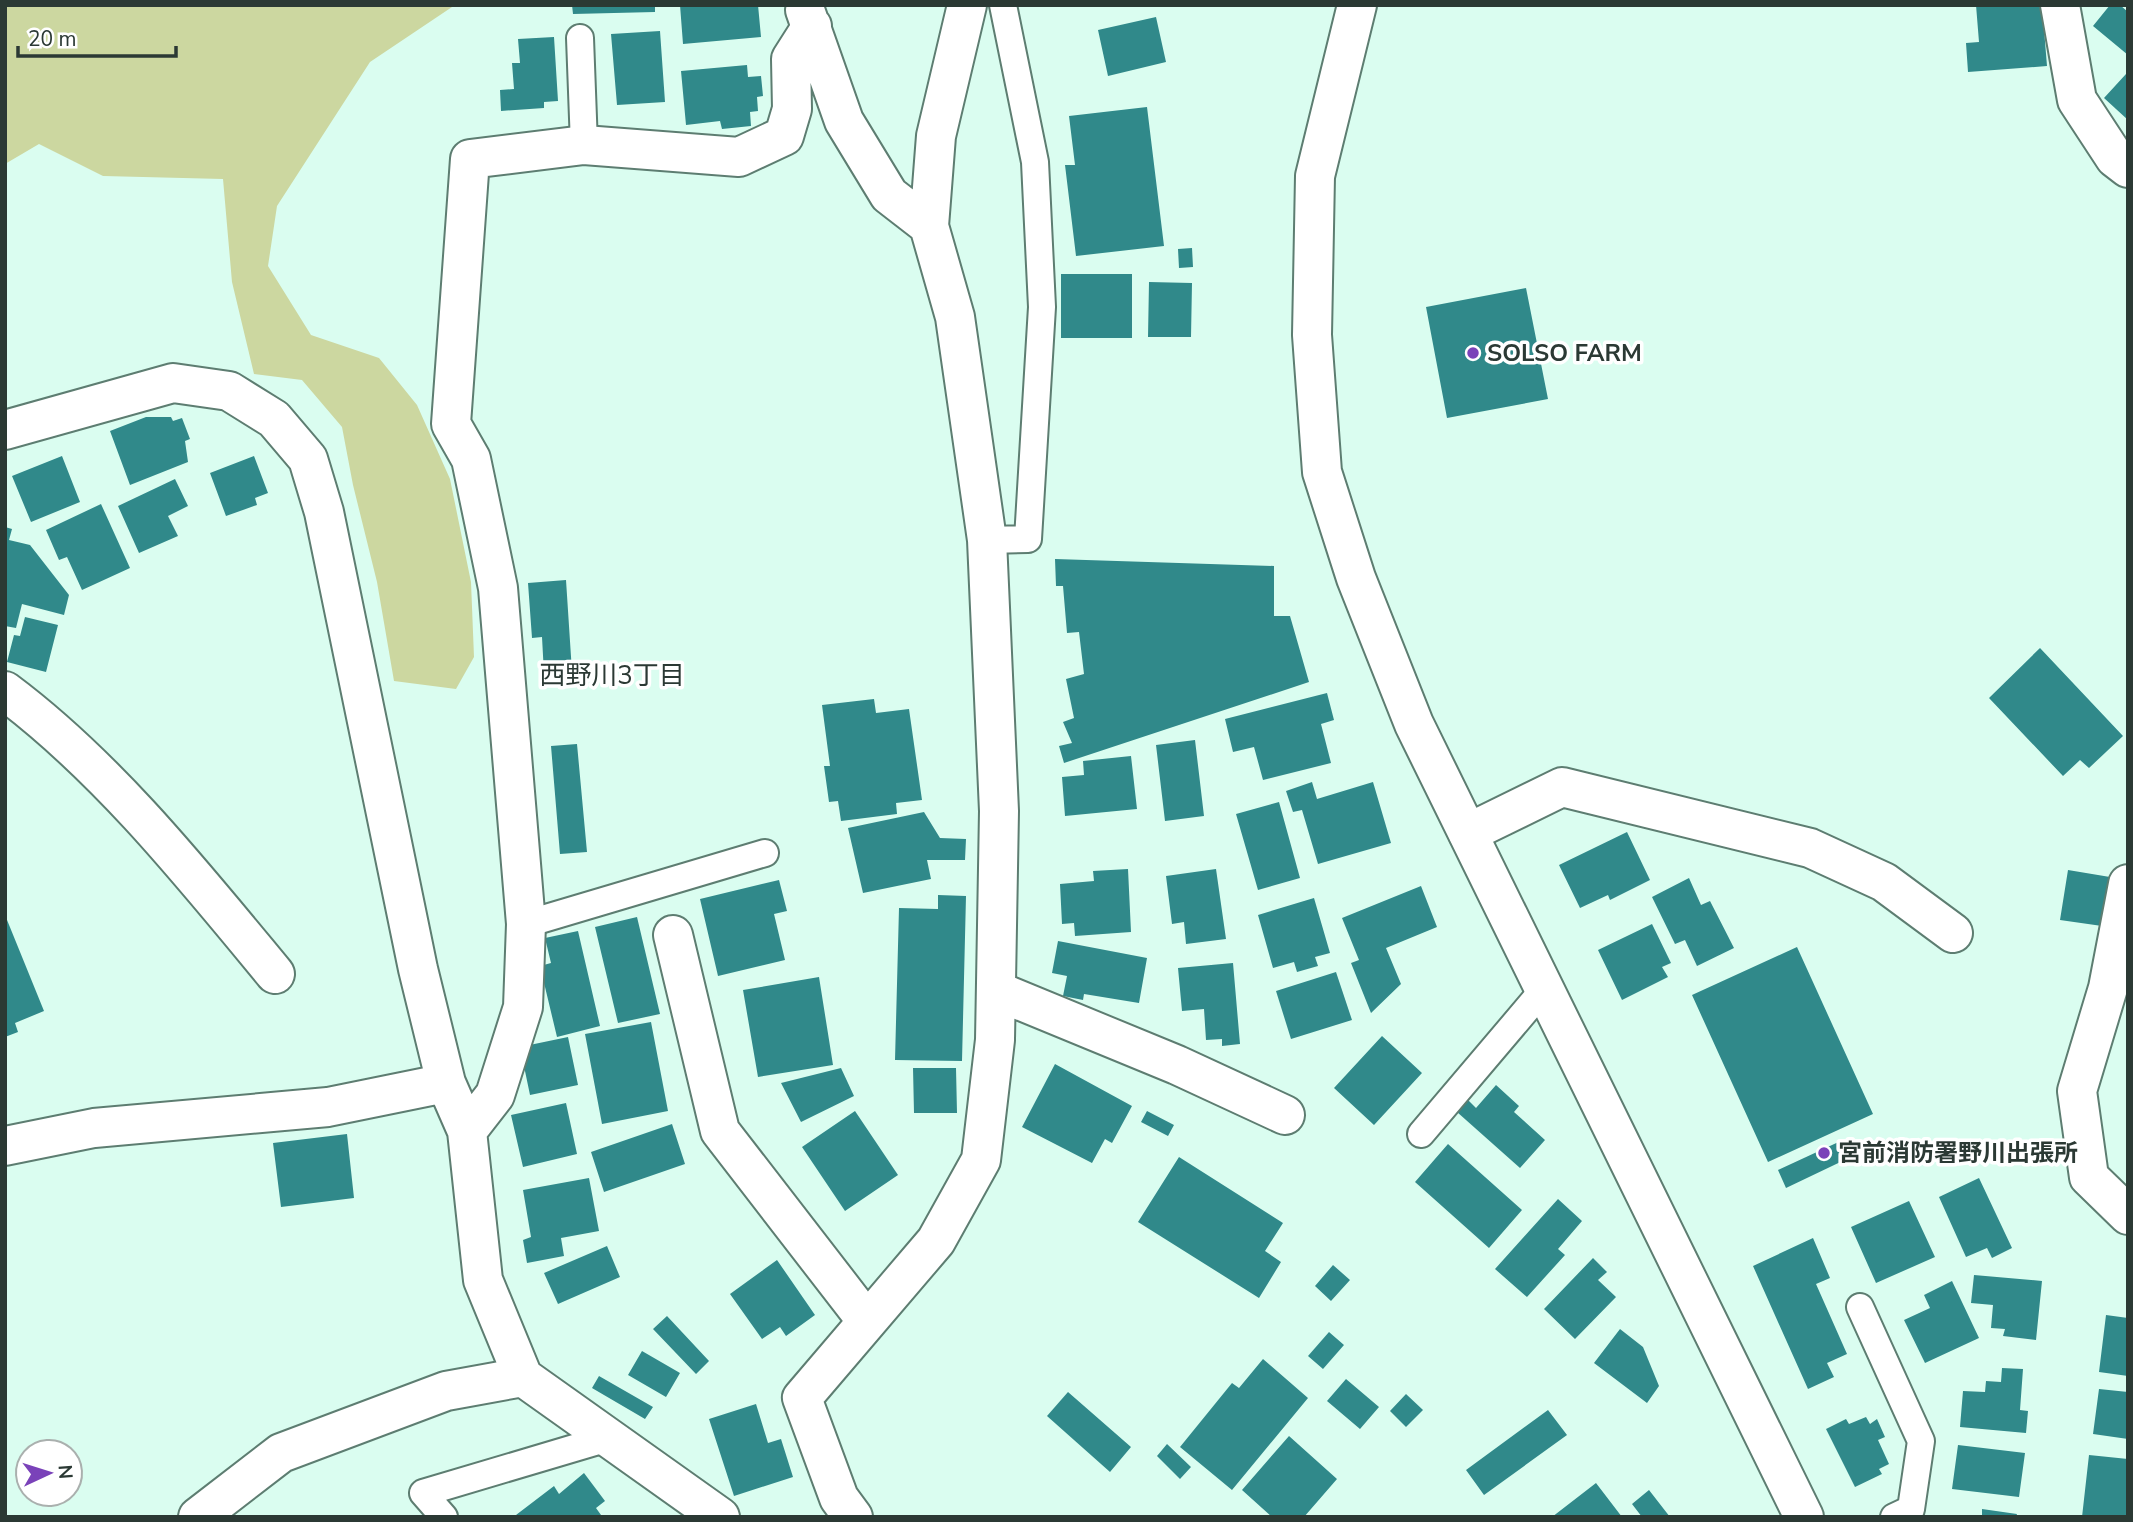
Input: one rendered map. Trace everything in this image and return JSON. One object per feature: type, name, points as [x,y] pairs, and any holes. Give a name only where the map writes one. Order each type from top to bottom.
[{"type":"street","points":[[853,1517],[839,1498],[802,1398],[936,1241],[981,1160],[995,1040],[999,811],[987,540],[955,317],[929,226],[936,136],[967,5]]},
{"type":"street","points":[[1357,5],[1315,176],[1312,335],[1322,472],[1356,578],[1413,724],[1804,1517]]},
{"type":"street","points":[[2060,5],[2077,100],[2115,158],[2128,168]]},
{"type":"street","points":[[807,16],[844,121],[889,195],[929,226]]},
{"type":"street","points":[[467,1131],[495,1095],[523,1007],[526,924],[498,588],[471,459],[451,424],[470,159],[584,145],[739,157],[784,136],[792,108],[791,59],[807,16]]},
{"type":"street","points":[[5,430],[173,383],[229,391],[274,419],[308,459],[324,513],[418,969],[446,1083],[467,1131],[483,1280],[523,1377],[720,1517]]},
{"type":"street","points":[[5,691],[45,721],[171,851],[275,974]]},
{"type":"street","points":[[1468,833],[1562,787],[1810,848],[1884,882],[1953,933]]},
{"type":"street","points":[[2128,884],[2108,988],[2077,1091],[2089,1177],[2128,1215]]},
{"type":"street","points":[[673,935],[720,1131],[866,1320]]},
{"type":"street","points":[[997,991],[1177,1065],[1285,1115]]},
{"type":"street","points":[[5,1146],[94,1128],[328,1107],[446,1083]]},
{"type":"street","points":[[198,1517],[281,1453],[446,1391],[523,1377]]},
{"type":"lane","points":[[987,540],[1028,539],[1042,307],[1035,162],[1003,5]]},
{"type":"lane","points":[[580,38],[584,145]]},
{"type":"lane","points":[[526,924],[765,853]]},
{"type":"lane","points":[[1421,1134],[1544,989]]},
{"type":"lane","points":[[1860,1307],[1921,1441],[1910,1509],[1894,1517]]},
{"type":"lane","points":[[444,1517],[423,1493],[608,1438]]},
{"type":"green space","points":[[5,5],[455,5],[370,62],[277,206],[268,266],[311,335],[379,358],[417,405],[450,479],[471,582],[474,657],[456,689],[394,681],[377,582],[342,427],[302,380],[254,374],[232,282],[223,179],[103,176],[39,144],[5,164]]},
{"type":"building","points":[[572,5],[655,5],[655,12],[573,14]]},
{"type":"building","points":[[680,5],[758,5],[761,37],[683,44]]},
{"type":"building","points":[[1976,5],[2042,5],[2047,66],[1968,72],[1966,43],[1979,42]]},
{"type":"building","points":[[2110,5],[2120,5],[2128,12],[2128,55],[2093,26]]},
{"type":"building","points":[[1156,17],[1166,62],[1108,76],[1098,30]]},
{"type":"building","points":[[660,31],[665,102],[617,105],[611,34]]},
{"type":"building","points":[[554,37],[558,101],[544,102],[544,108],[501,111],[500,90],[514,89],[512,63],[520,63],[518,39]]},
{"type":"building","points":[[747,65],[748,77],[761,76],[763,96],[757,97],[758,111],[750,112],[751,126],[722,129],[720,121],[686,125],[681,71]]},
{"type":"building","points":[[2126,74],[2128,75],[2128,120],[2104,98]]},
{"type":"building","points":[[1147,107],[1164,246],[1076,256],[1065,165],[1075,165],[1069,116]]},
{"type":"building","points":[[1192,248],[1193,267],[1179,268],[1178,249]]},
{"type":"building","points":[[1061,274],[1132,274],[1132,338],[1061,338]]},
{"type":"building","points":[[1149,282],[1192,283],[1191,337],[1148,337]]},
{"type":"building","points":[[1526,288],[1548,399],[1447,418],[1426,307]]},
{"type":"building","points":[[146,417],[171,417],[173,421],[182,418],[190,439],[185,441],[188,462],[130,485],[110,431]]},
{"type":"building","points":[[62,456],[80,502],[31,522],[12,476]]},
{"type":"building","points":[[254,456],[268,493],[255,498],[257,505],[226,516],[210,473]]},
{"type":"building","points":[[175,479],[188,506],[168,516],[178,536],[139,553],[118,506]]},
{"type":"building","points":[[101,504],[130,568],[82,590],[67,557],[59,560],[46,530]]},
{"type":"building","points":[[5,527],[12,529],[9,540],[30,545],[69,595],[64,615],[22,604],[16,628],[5,626]]},
{"type":"building","points":[[1055,559],[1274,566],[1274,616],[1290,616],[1309,682],[1064,763],[1059,746],[1072,743],[1063,722],[1074,718],[1066,679],[1084,674],[1079,632],[1067,633],[1063,586],[1056,586]]},
{"type":"building","points":[[566,580],[572,672],[544,674],[542,637],[532,638],[528,583]]},
{"type":"building","points":[[25,617],[58,625],[46,672],[7,662],[14,635],[20,636]]},
{"type":"building","points":[[2040,648],[2123,736],[2089,768],[2080,760],[2063,776],[1989,698]]},
{"type":"building","points":[[1327,693],[1334,720],[1321,724],[1331,763],[1263,780],[1254,747],[1233,752],[1225,719]]},
{"type":"building","points":[[874,699],[876,713],[909,709],[922,800],[896,803],[897,814],[841,821],[838,801],[829,802],[824,766],[830,766],[822,705]]},
{"type":"building","points":[[1195,740],[1204,816],[1165,821],[1156,745]]},
{"type":"building","points":[[577,744],[587,852],[560,854],[551,746]]},
{"type":"building","points":[[1131,756],[1137,809],[1065,816],[1062,777],[1084,775],[1083,761]]},
{"type":"building","points":[[1312,782],[1317,799],[1373,782],[1391,843],[1318,864],[1302,810],[1293,812],[1286,791]]},
{"type":"building","points":[[1279,802],[1300,878],[1258,890],[1236,814]]},
{"type":"building","points":[[924,812],[940,838],[966,839],[965,860],[927,860],[931,879],[863,893],[848,828]]},
{"type":"building","points":[[1627,832],[1650,880],[1610,900],[1608,895],[1580,908],[1559,865]]},
{"type":"building","points":[[1128,869],[1131,932],[1075,936],[1074,923],[1062,924],[1060,884],[1094,881],[1093,871]]},
{"type":"building","points":[[1216,869],[1226,939],[1186,944],[1184,922],[1172,924],[1166,876]]},
{"type":"building","points":[[2068,870],[2110,877],[2102,926],[2060,920]]},
{"type":"building","points":[[1689,878],[1701,905],[1710,901],[1734,948],[1697,966],[1685,940],[1675,944],[1652,897]]},
{"type":"building","points":[[779,880],[787,911],[774,914],[785,960],[718,976],[700,899]]},
{"type":"building","points":[[1421,886],[1437,927],[1386,948],[1401,984],[1371,1013],[1351,963],[1359,960],[1342,918]]},
{"type":"building","points":[[938,895],[966,896],[962,1061],[895,1060],[899,908],[938,909]]},
{"type":"building","points":[[1314,898],[1330,953],[1315,957],[1318,966],[1297,972],[1294,962],[1273,968],[1258,915]]},
{"type":"building","points":[[5,915],[44,1011],[15,1023],[18,1032],[5,1037]]},
{"type":"building","points":[[637,917],[660,1014],[618,1023],[595,927]]},
{"type":"building","points":[[1652,924],[1671,963],[1662,967],[1668,977],[1622,1000],[1598,950]]},
{"type":"building","points":[[578,931],[600,1026],[557,1037],[540,966],[551,963],[545,938]]},
{"type":"building","points":[[1058,941],[1147,958],[1139,1003],[1084,994],[1083,1000],[1063,996],[1067,976],[1052,973]]},
{"type":"building","points":[[1797,947],[1873,1114],[1768,1162],[1692,995]]},
{"type":"building","points":[[1233,963],[1240,1044],[1222,1046],[1222,1039],[1206,1040],[1204,1009],[1182,1011],[1178,968]]},
{"type":"building","points":[[1336,972],[1352,1020],[1291,1039],[1276,991]]},
{"type":"building","points":[[819,977],[833,1065],[758,1077],[743,990]]},
{"type":"building","points":[[651,1022],[668,1111],[602,1124],[585,1034]]},
{"type":"building","points":[[1382,1036],[1422,1073],[1374,1125],[1334,1088]]},
{"type":"building","points":[[568,1037],[578,1085],[530,1095],[520,1047]]},
{"type":"building","points":[[1055,1064],[1132,1106],[1112,1143],[1105,1139],[1092,1163],[1022,1127]]},
{"type":"building","points":[[841,1068],[854,1096],[801,1122],[781,1083]]},
{"type":"building","points":[[913,1068],[956,1068],[957,1113],[914,1113]]},
{"type":"building","points":[[1496,1085],[1519,1106],[1514,1112],[1545,1140],[1520,1168],[1457,1112],[1468,1100],[1476,1108]]},
{"type":"building","points":[[566,1103],[577,1154],[523,1167],[511,1115]]},
{"type":"building","points":[[855,1111],[898,1175],[845,1211],[802,1147]]},
{"type":"building","points":[[1147,1111],[1174,1125],[1168,1136],[1141,1122]]},
{"type":"building","points":[[672,1124],[685,1164],[604,1192],[591,1152]]},
{"type":"building","points":[[347,1134],[354,1198],[281,1207],[273,1143]]},
{"type":"building","points":[[1845,1139],[1853,1156],[1786,1188],[1778,1170]]},
{"type":"building","points":[[1448,1144],[1522,1210],[1489,1248],[1415,1182]]},
{"type":"building","points":[[1179,1157],[1283,1223],[1265,1251],[1281,1262],[1259,1298],[1138,1222]]},
{"type":"building","points":[[589,1178],[599,1231],[561,1238],[564,1256],[527,1263],[523,1240],[531,1237],[523,1190]]},
{"type":"building","points":[[1979,1178],[2012,1248],[1992,1258],[1987,1248],[1966,1257],[1939,1197]]},
{"type":"building","points":[[1558,1199],[1582,1221],[1558,1249],[1565,1255],[1527,1297],[1495,1269]]},
{"type":"building","points":[[1909,1201],[1935,1257],[1876,1283],[1851,1227]]},
{"type":"building","points":[[1813,1238],[1830,1278],[1816,1284],[1847,1354],[1827,1363],[1834,1377],[1808,1389],[1753,1266]]},
{"type":"building","points":[[607,1246],[620,1277],[558,1304],[544,1273]]},
{"type":"building","points":[[1593,1258],[1607,1272],[1598,1280],[1616,1297],[1575,1339],[1544,1309]]},
{"type":"building","points":[[777,1260],[815,1315],[786,1336],[780,1327],[762,1339],[730,1294]]},
{"type":"building","points":[[1333,1265],[1350,1280],[1331,1301],[1315,1286]]},
{"type":"building","points":[[1974,1275],[2042,1281],[2036,1340],[2003,1336],[2005,1329],[1991,1328],[1993,1305],[1971,1303]]},
{"type":"building","points":[[1952,1281],[1979,1338],[1925,1363],[1904,1320],[1930,1308],[1924,1295]]},
{"type":"building","points":[[2106,1315],[2128,1318],[2128,1376],[2099,1372]]},
{"type":"building","points":[[667,1316],[709,1361],[696,1374],[653,1329]]},
{"type":"building","points":[[1620,1329],[1643,1347],[1659,1386],[1647,1403],[1594,1363]]},
{"type":"building","points":[[1329,1332],[1344,1345],[1323,1369],[1308,1356]]},
{"type":"building","points":[[642,1351],[680,1373],[666,1397],[628,1375]]},
{"type":"building","points":[[1263,1359],[1308,1398],[1232,1490],[1180,1447],[1232,1383],[1239,1388]]},
{"type":"building","points":[[2002,1368],[2023,1369],[2020,1410],[2028,1411],[2026,1433],[1960,1427],[1963,1391],[1985,1392],[1986,1381],[2001,1382]]},
{"type":"building","points":[[599,1376],[653,1407],[645,1419],[592,1388]]},
{"type":"building","points":[[1346,1379],[1379,1407],[1360,1429],[1327,1401]]},
{"type":"building","points":[[2099,1389],[2128,1392],[2128,1439],[2093,1434]]},
{"type":"building","points":[[1068,1392],[1131,1447],[1110,1472],[1047,1416]]},
{"type":"building","points":[[1406,1394],[1423,1410],[1406,1427],[1390,1411]]},
{"type":"building","points":[[756,1404],[768,1443],[781,1439],[793,1477],[734,1496],[709,1419]]},
{"type":"building","points":[[1548,1410],[1567,1435],[1484,1495],[1466,1470]]},
{"type":"building","points":[[1866,1417],[1870,1424],[1877,1419],[1885,1437],[1878,1440],[1889,1464],[1879,1469],[1882,1474],[1855,1487],[1826,1429],[1846,1419],[1849,1424]]},
{"type":"building","points":[[1289,1436],[1337,1479],[1304,1517],[1272,1517],[1242,1490]]},
{"type":"building","points":[[1167,1444],[1191,1467],[1180,1479],[1157,1456]]},
{"type":"building","points":[[1958,1445],[2025,1453],[2019,1497],[1952,1489]]},
{"type":"building","points":[[2089,1455],[2128,1459],[2128,1517],[2082,1517]]},
{"type":"building","points":[[584,1473],[605,1501],[596,1508],[601,1515],[599,1517],[516,1515],[554,1486],[559,1494]]},
{"type":"building","points":[[1596,1483],[1622,1517],[1552,1517]]},
{"type":"building","points":[[1649,1490],[1670,1517],[1642,1517],[1632,1504]]},
{"type":"building","points":[[1982,1509],[2017,1514],[2016,1517],[1982,1517]]},
{"type":"place","name":"SOLSO FARM","points":[[1473,353]]},
{"type":"place","name":"宮前消防署野川出張所","points":[[1824,1153]]},
{"type":"district","name":"西野川3丁目","points":[[612,675]]}]
